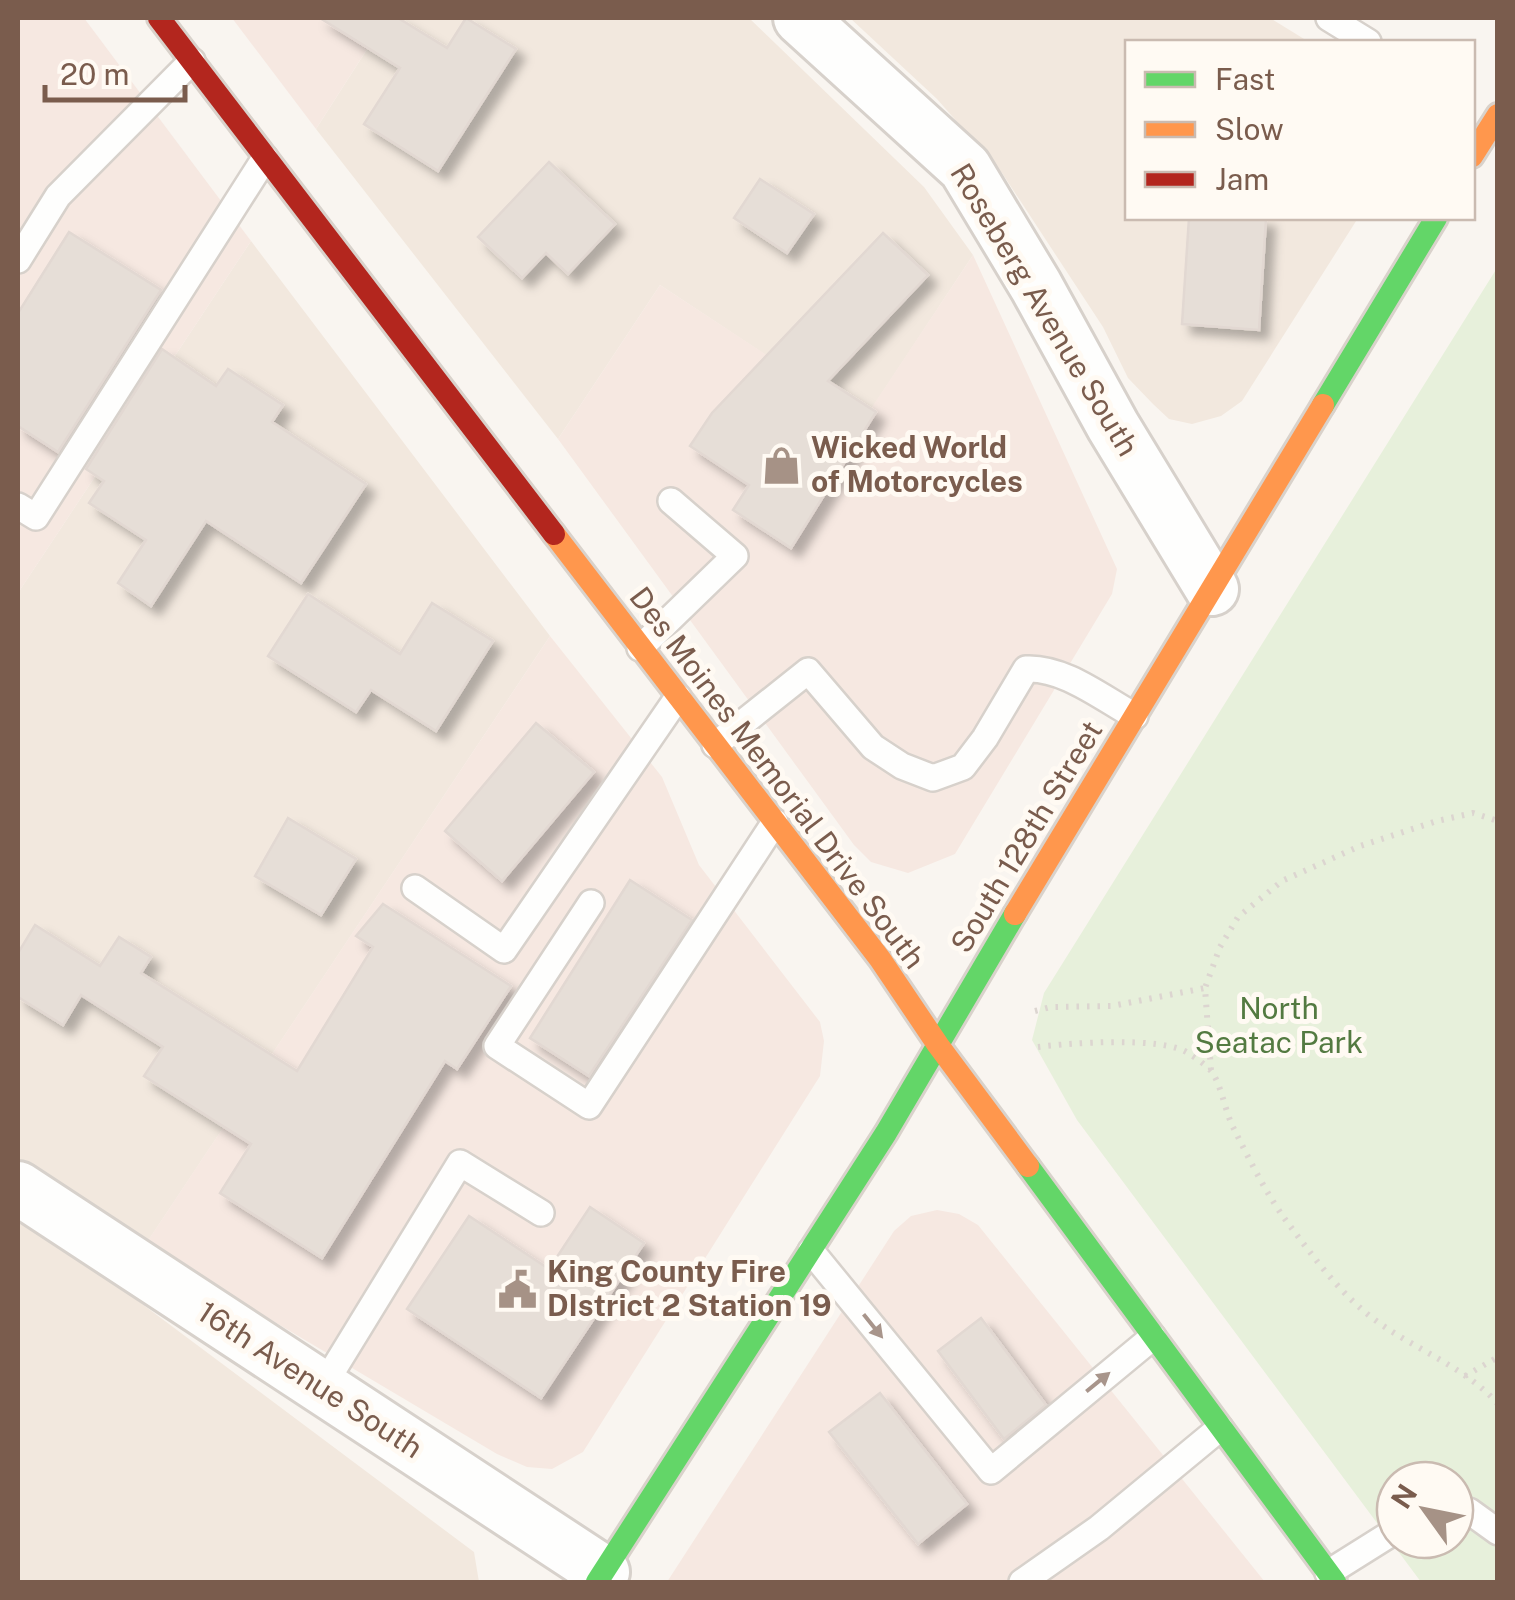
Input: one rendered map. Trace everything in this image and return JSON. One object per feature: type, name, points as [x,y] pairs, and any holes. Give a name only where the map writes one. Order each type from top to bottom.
[{"type":"main road","name":"Des Moines Memorial Drive South","points":[[159,18],[880,959],[938,1045],[1332,1578]]},
{"type":"main road","points":[[1475,148],[1488,115]]},
{"type":"main road","name":"South 128th Street","points":[[600,1577],[886,1133],[1435,220]]},
{"type":"street","name":"Roseberg Avenue South","points":[[800,18],[965,168],[1036,286],[1112,426],[1212,589]]},
{"type":"street","name":"16th Avenue South","points":[[18,1188],[600,1577]]},
{"type":"lane","points":[[1329,18],[1365,40]]},
{"type":"lane","points":[[18,260],[58,196],[192,61]]},
{"type":"lane","points":[[18,506],[36,518],[266,158]]},
{"type":"lane","points":[[640,648],[735,556],[671,501]]},
{"type":"lane","points":[[715,744],[808,671],[873,747],[902,766],[934,778],[963,766],[985,738],[1026,669],[1039,668],[1070,679],[1134,716]]},
{"type":"lane","points":[[414,888],[504,950],[678,697]]},
{"type":"lane","points":[[591,903],[497,1046],[590,1106],[775,822]]},
{"type":"lane","points":[[322,1388],[460,1164],[541,1212]]},
{"type":"lane","points":[[811,1251],[991,1471],[1153,1337]]},
{"type":"lane","points":[[1022,1582],[1099,1528],[1220,1428]]},
{"type":"lane","points":[[1475,1515],[1498,1532]]},
{"type":"lane","points":[[1332,1578],[1375,1546]]},
{"type":"path","points":[[1498,822],[1473,813],[1436,821],[1360,846],[1282,881],[1238,917],[1220,947],[1205,988],[1212,1072],[1232,1127],[1283,1216],[1356,1306],[1465,1376],[1498,1404]]},
{"type":"path","points":[[1034,1011],[1112,1006],[1205,988]]},
{"type":"path","points":[[1038,1047],[1159,1044],[1186,1050],[1212,1072]]},
{"type":"path","points":[[1465,1376],[1498,1357]]},
{"type":"shaded area","points":[[18,18],[84,18],[251,241],[18,593]]},
{"type":"shaded area","points":[[232,18],[387,18],[316,129]]},
{"type":"shaded area","points":[[387,18],[749,18],[924,187],[973,255],[864,420],[660,285],[558,439],[316,129]]},
{"type":"shaded area","points":[[850,18],[1270,18],[1306,40],[1125,40],[1125,220],[1357,220],[1242,401],[1221,416],[1192,424],[1169,419],[1128,378],[1103,327],[1002,173],[937,99]]},
{"type":"shaded area","points":[[251,241],[550,636],[118,1286],[474,1552],[479,1582],[18,1582],[18,593]]},
{"type":"shaded area","points":[[973,255],[1117,569],[1112,594],[955,854],[908,873],[871,862],[854,845],[558,439],[660,285],[864,419]]},
{"type":"shaded area","points":[[550,636],[662,777],[699,865],[820,1022],[824,1041],[820,1076],[583,1452],[552,1469],[527,1467],[497,1454],[145,1245]]},
{"type":"shaded area","points":[[937,1210],[959,1214],[978,1225],[1265,1582],[667,1582],[894,1231],[911,1216]]},
{"type":"green space","name":"North Seatac Park","points":[[1497,268],[1497,1582],[1421,1582],[1405,1560],[1475,1560],[1475,1460],[1375,1460],[1375,1520],[1077,1120],[1032,1040],[1044,993]]},
{"type":"building","points":[[320,18],[398,18],[447,48],[466,18],[516,49],[438,171],[364,124],[400,68]]},
{"type":"building","points":[[549,162],[615,224],[568,274],[546,253],[522,278],[478,237]]},
{"type":"building","points":[[760,179],[814,214],[787,253],[734,218]]},
{"type":"building","points":[[1189,220],[1266,220],[1259,330],[1182,324]]},
{"type":"building","points":[[69,232],[161,290],[58,452],[18,426],[18,313]]},
{"type":"building","points":[[883,233],[928,275],[828,381],[876,412],[791,548],[733,510],[749,485],[690,446],[712,413]]},
{"type":"building","points":[[162,349],[216,386],[228,369],[283,405],[272,422],[366,484],[301,583],[206,521],[151,606],[118,583],[146,540],[89,503],[104,481],[86,469]]},
{"type":"building","points":[[308,594],[400,654],[432,603],[493,641],[436,731],[371,690],[356,712],[268,656]]},
{"type":"building","points":[[536,723],[594,772],[502,881],[445,831]]},
{"type":"building","points":[[288,818],[356,859],[321,915],[255,876]]},
{"type":"building","points":[[630,880],[692,920],[589,1076],[530,1038]]},
{"type":"building","points":[[383,904],[511,986],[457,1069],[445,1061],[322,1258],[220,1193],[251,1144],[144,1076],[163,1047],[81,995],[63,1025],[18,997],[18,953],[35,925],[100,966],[119,937],[151,957],[141,973],[297,1071],[373,947],[356,936]]},
{"type":"building","name":"King County Fire DIstrict 2 Station 19","points":[[590,1207],[644,1243],[541,1398],[407,1309],[469,1216],[549,1269]]},
{"type":"building","points":[[981,1318],[1046,1405],[1004,1439],[938,1351]]},
{"type":"building","points":[[880,1393],[967,1504],[918,1544],[829,1432]]},
{"type":"traffic: fast","points":[[1323,405],[1435,220]]},
{"type":"traffic: fast","points":[[597,1582],[886,1133],[1015,914]]},
{"type":"traffic: fast","points":[[1028,1166],[1335,1582]]},
{"type":"traffic: slow","points":[[1475,151],[1498,115]]},
{"type":"traffic: slow","points":[[1015,914],[1323,405]]},
{"type":"traffic: slow","points":[[554,534],[880,959],[1028,1166]]},
{"type":"traffic: jam","points":[[159,18],[554,534]]},
{"type":"place","name":"Wicked World of Motorcycles","points":[[781,465]]},
{"type":"place","name":"King County Fire DIstrict 2 Station 19","points":[[517,1289]]}]
